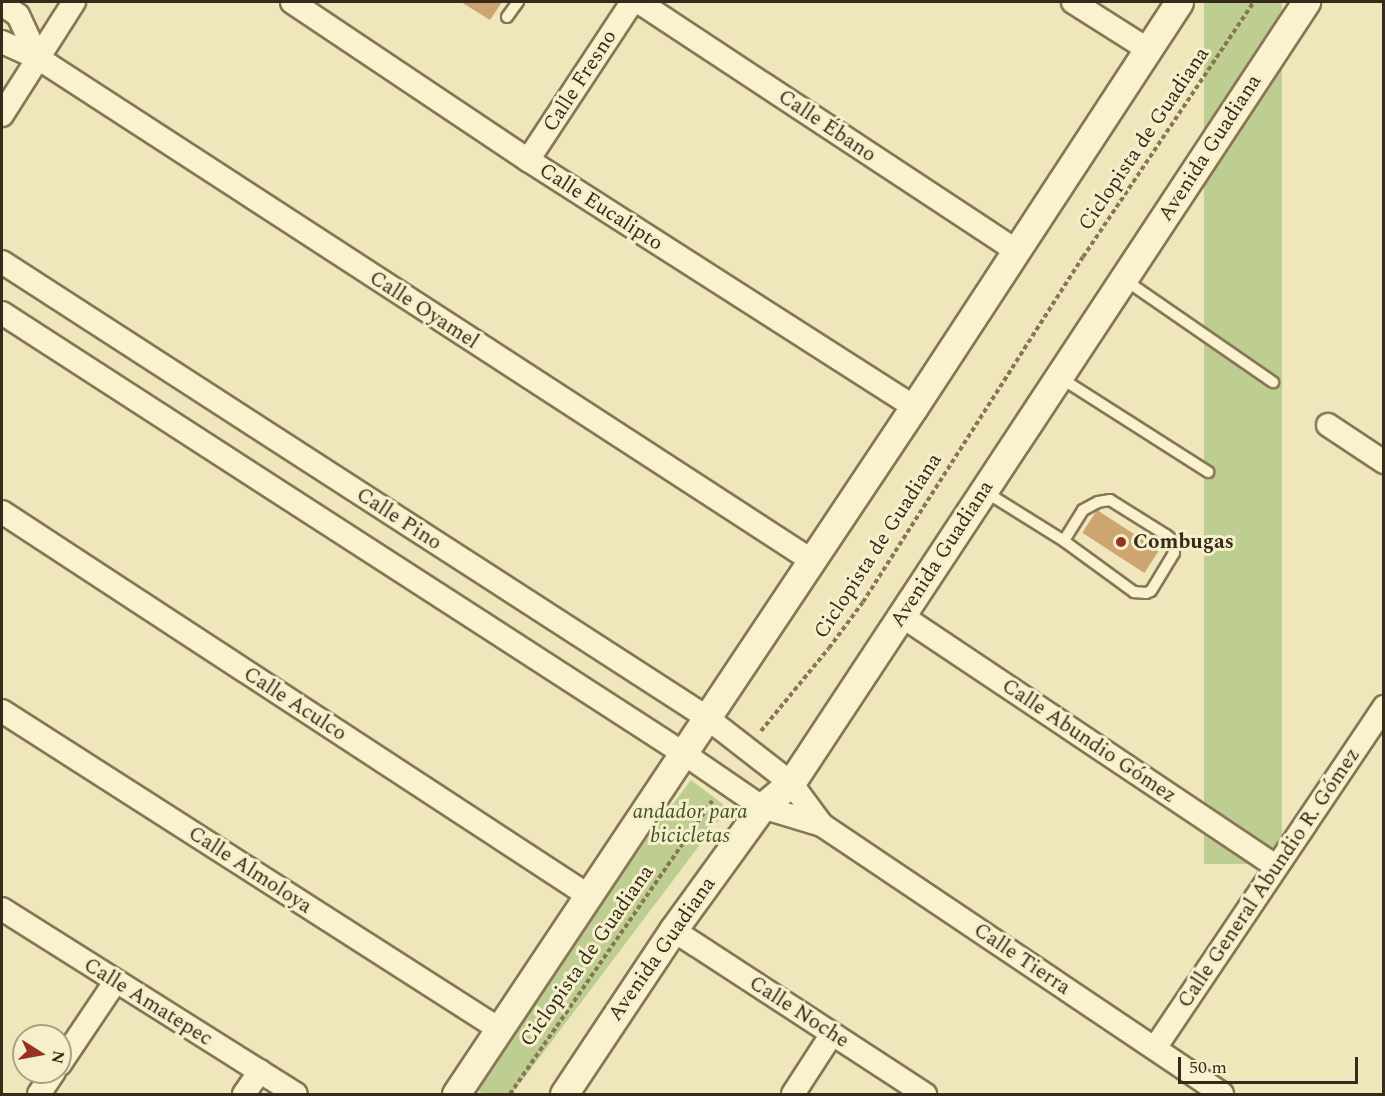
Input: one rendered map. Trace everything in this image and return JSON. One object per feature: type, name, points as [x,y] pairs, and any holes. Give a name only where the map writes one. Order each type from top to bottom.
[{"type":"street","points":[[2,115],[74,2]]},
{"type":"street","name":"Calle Eucalipto","points":[[292,2],[528,160],[914,407]]},
{"type":"street","name":"Calle Fresno","points":[[528,160],[632,2]]},
{"type":"street","name":"Calle Ébano","points":[[639,2],[1016,251]]},
{"type":"street","points":[[1074,2],[1147,50]]},
{"type":"street","points":[[456,1095],[914,407],[1179,2]]},
{"type":"street","name":"Avenida Guadiana","points":[[564,1095],[673,930],[762,807],[791,783],[1306,2]]},
{"type":"street","points":[[2,4],[18,15],[38,58]]},
{"type":"street","name":"Calle Oyamel","points":[[2,42],[38,58],[811,560]]},
{"type":"street","name":"Calle Pino","points":[[2,262],[706,717],[791,783]]},
{"type":"street","name":"Calle Pino","points":[[2,314],[683,753],[762,807]]},
{"type":"street","points":[[1328,425],[1383,462]]},
{"type":"street","name":"Calle Aculco","points":[[2,512],[589,896]]},
{"type":"street","name":"Calle Abundio Gómez","points":[[902,616],[1276,866]]},
{"type":"street","name":"Calle General Abundio R. Gómez","points":[[1155,1048],[1383,707]]},
{"type":"street","name":"Calle Almoloya","points":[[2,711],[499,1029]]},
{"type":"street","name":"Calle Tierra","points":[[791,783],[822,825]]},
{"type":"street","name":"Calle Tierra","points":[[762,807],[822,825],[1222,1095]]},
{"type":"street","name":"Calle Amatepec","points":[[2,909],[296,1095]]},
{"type":"street","name":"Calle Noche","points":[[673,930],[925,1095]]},
{"type":"street","points":[[72,1046],[115,982]]},
{"type":"street","points":[[793,1095],[832,1034]]},
{"type":"street","points":[[244,1095],[260,1071]]},
{"type":"lane","points":[[507,17],[518,2]]},
{"type":"lane","points":[[1124,279],[1273,382]]},
{"type":"lane","points":[[1059,377],[1208,472]]},
{"type":"lane","points":[[984,491],[1064,541],[1140,593],[1151,591],[1174,553],[1171,540],[1166,535],[1110,500],[1104,500],[1083,510],[1064,541]]},
{"type":"path","name":"Ciclopista de Guadiana","points":[[748,750],[863,602],[1083,257],[1254,2]]},
{"type":"path","name":"Ciclopista de Guadiana","points":[[510,1095],[726,782]]},
{"type":"green space","points":[[1204,2],[1282,2],[1282,864],[1204,864]]},
{"type":"green space","name":"andador para bicicletas","points":[[691,780],[728,808],[512,1094],[483,1094],[465,1080]]},
{"type":"building","points":[[461,2],[502,2],[490,20]]},
{"type":"building","name":"Combugas","points":[[1097,510],[1159,550],[1144,573],[1082,533]]},
{"type":"place","name":"Combugas","points":[[1121,542]]}]
